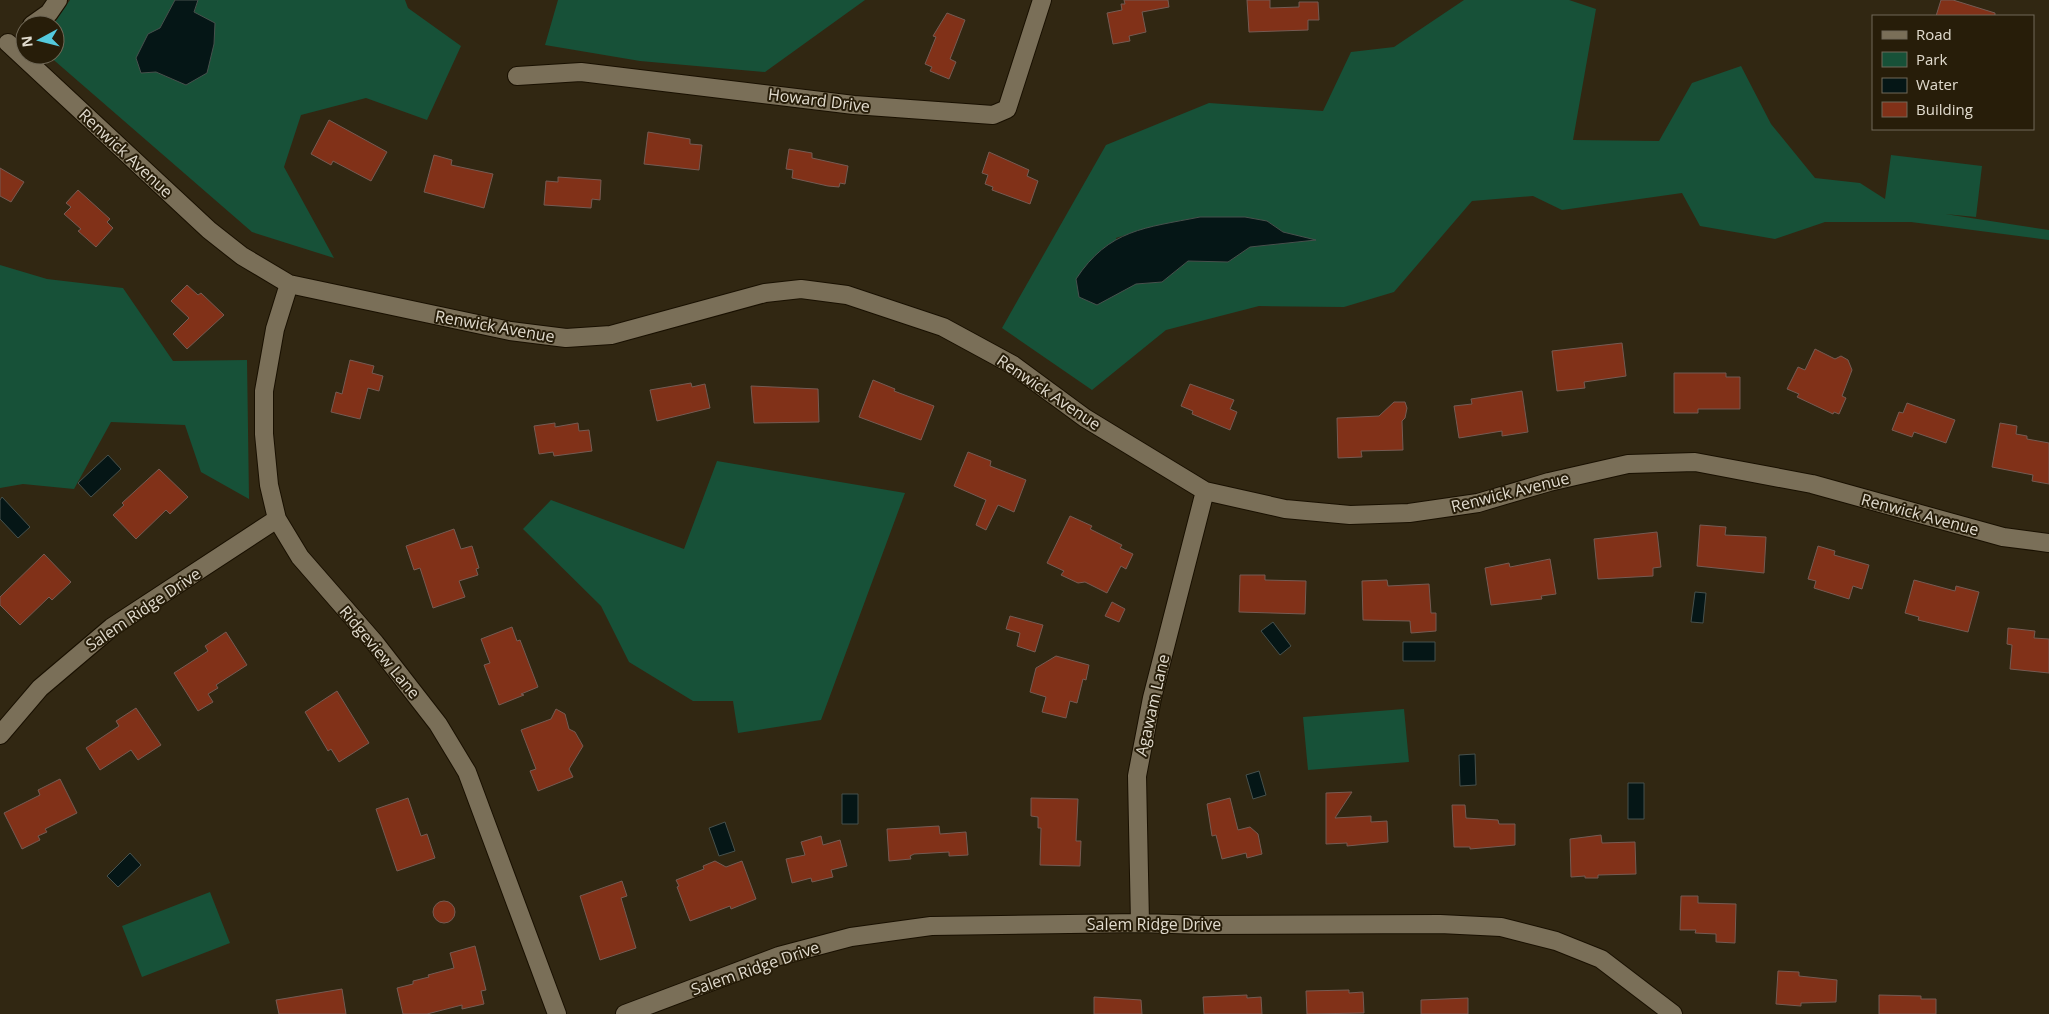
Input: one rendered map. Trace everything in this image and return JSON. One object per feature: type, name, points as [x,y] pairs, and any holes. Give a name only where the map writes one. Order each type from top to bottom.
[{"type":"street","points":[[46,15],[58,0]]},
{"type":"street","name":"Howard Drive","points":[[517,76],[591,73],[854,105],[993,115],[1007,109],[1042,0]]},
{"type":"street","points":[[4,43],[15,36]]},
{"type":"street","name":"Renwick Avenue","points":[[4,43],[209,230],[242,256],[289,284],[510,331],[566,338],[611,334],[765,293],[801,289],[847,295],[943,327],[1005,360],[1085,418],[1205,491],[1285,509],[1350,515],[1409,513],[1478,503],[1549,482],[1628,464],[1695,462],[1812,484],[2002,537],[2049,543]]},
{"type":"street","name":"Ridgeview Lane","points":[[289,284],[275,329],[264,391],[269,485],[277,519],[300,558],[375,643],[438,724],[467,772],[557,1014]]},
{"type":"street","name":"Agawam Lane","points":[[1140,923],[1137,776],[1152,698],[1205,491]]},
{"type":"street","name":"Salem Ridge Drive","points":[[0,735],[40,688],[112,627],[277,519]]},
{"type":"street","name":"Salem Ridge Drive","points":[[625,1014],[779,956],[851,937],[931,926],[1140,923],[1204,925],[1440,924],[1501,927],[1556,941],[1601,959],[1673,1014]]},
{"type":"green space","points":[[70,0],[175,0],[160,28],[141,73],[156,72],[174,80],[198,0],[405,0],[408,8],[461,46],[427,120],[366,98],[301,115],[284,167],[334,258],[252,232],[60,65],[65,65],[65,15],[60,15]]},
{"type":"green space","points":[[558,0],[865,0],[765,72],[640,61],[545,45]]},
{"type":"green space","points":[[1464,0],[1569,0],[1596,9],[1573,140],[1659,141],[1692,83],[1741,66],[1771,124],[1815,178],[1860,183],[1885,199],[1891,155],[1982,166],[1976,217],[1945,214],[2049,230],[2049,240],[1911,222],[1825,222],[1775,239],[1700,226],[1682,193],[1562,210],[1533,196],[1472,201],[1394,292],[1344,307],[1259,306],[1166,330],[1092,390],[1002,328],[1106,145],[1209,103],[1323,111],[1351,52],[1394,47]],"holes":[[[1200,217],[1245,217],[1267,221],[1283,232],[1314,240],[1250,247],[1228,262],[1188,261],[1162,282],[1136,284],[1116,238],[1151,227]]]},
{"type":"green space","points":[[0,265],[47,279],[123,288],[173,361],[247,360],[249,499],[201,472],[185,425],[111,422],[74,489],[23,484],[0,488]]},
{"type":"green space","points":[[717,461],[905,493],[821,720],[738,733],[733,701],[693,701],[629,662],[601,606],[523,529],[551,500],[684,549]]},
{"type":"green space","points":[[1404,709],[1409,762],[1308,770],[1303,717]]},
{"type":"green space","points":[[210,892],[230,943],[142,977],[122,926]]},
{"type":"water","points":[[175,0],[198,0],[194,12],[215,23],[214,44],[207,73],[186,85],[156,72],[141,73],[136,58],[148,34],[160,28]]},
{"type":"water","points":[[1200,217],[1245,217],[1267,221],[1283,232],[1316,240],[1250,247],[1228,262],[1188,261],[1162,282],[1136,284],[1097,305],[1079,297],[1076,279],[1089,262],[1115,240],[1145,228]]},
{"type":"water","points":[[108,455],[121,469],[91,497],[78,483]]},
{"type":"water","points":[[2,497],[30,527],[18,538],[0,519],[0,500]]},
{"type":"water","points":[[1695,592],[1706,593],[1703,623],[1691,622]]},
{"type":"water","points":[[1273,622],[1291,646],[1280,655],[1261,631]]},
{"type":"water","points":[[1403,642],[1435,642],[1435,661],[1403,661]]},
{"type":"water","points":[[1475,754],[1476,785],[1460,786],[1459,755]]},
{"type":"water","points":[[1259,771],[1266,795],[1253,799],[1246,775]]},
{"type":"water","points":[[1628,783],[1644,783],[1644,819],[1628,819]]},
{"type":"water","points":[[842,794],[858,794],[858,824],[842,824]]},
{"type":"water","points":[[725,822],[735,851],[719,856],[709,828]]},
{"type":"water","points":[[130,853],[141,865],[118,887],[107,876]]},
{"type":"building","points":[[1124,0],[1168,0],[1169,7],[1142,12],[1146,32],[1129,36],[1130,41],[1113,44],[1107,13],[1122,10],[1121,4],[1125,4]]},
{"type":"building","points":[[1247,0],[1270,0],[1270,8],[1299,7],[1299,2],[1318,2],[1319,20],[1308,20],[1308,30],[1249,32]]},
{"type":"building","points":[[1941,0],[1953,0],[1995,13],[1995,15],[1936,15]]},
{"type":"building","points":[[947,13],[965,20],[950,59],[956,62],[949,79],[930,71],[932,67],[925,64],[936,37],[933,36]]},
{"type":"building","points":[[329,120],[387,152],[371,181],[333,161],[331,165],[311,154]]},
{"type":"building","points":[[648,132],[690,139],[690,144],[702,145],[699,170],[644,164]]},
{"type":"building","points":[[789,149],[812,153],[812,158],[848,166],[845,184],[840,183],[839,187],[828,186],[792,178],[793,170],[786,169]]},
{"type":"building","points":[[989,152],[1029,170],[1027,176],[1038,181],[1030,204],[992,190],[993,187],[985,184],[988,175],[982,173]]},
{"type":"building","points":[[434,155],[452,160],[451,165],[493,174],[484,208],[424,192]]},
{"type":"building","points":[[0,168],[24,182],[11,202],[0,196]]},
{"type":"building","points":[[558,177],[601,180],[600,200],[592,199],[591,208],[544,205],[546,181],[558,182]]},
{"type":"building","points":[[78,190],[110,219],[107,222],[113,228],[96,247],[78,231],[81,229],[64,214],[71,207],[66,203]]},
{"type":"building","points":[[187,285],[198,295],[201,293],[224,315],[187,349],[173,334],[189,318],[171,301]]},
{"type":"building","points":[[1622,343],[1626,376],[1584,382],[1585,388],[1557,391],[1552,351]]},
{"type":"building","points":[[1815,349],[1835,359],[1841,356],[1848,360],[1852,370],[1842,396],[1846,398],[1839,414],[1834,412],[1833,414],[1797,397],[1799,394],[1787,389],[1798,367],[1805,370]]},
{"type":"building","points":[[350,360],[374,366],[372,373],[383,376],[379,391],[368,388],[360,419],[331,412],[336,392],[342,394]]},
{"type":"building","points":[[1674,373],[1726,373],[1726,377],[1740,377],[1740,409],[1698,409],[1698,413],[1674,413]]},
{"type":"building","points":[[873,380],[895,389],[894,391],[934,406],[921,440],[859,417]]},
{"type":"building","points":[[691,383],[692,387],[705,384],[710,408],[657,421],[650,390]]},
{"type":"building","points":[[1190,384],[1234,400],[1230,409],[1237,412],[1230,430],[1192,414],[1193,411],[1181,406]]},
{"type":"building","points":[[751,386],[818,389],[819,422],[754,423]]},
{"type":"building","points":[[1522,391],[1528,432],[1502,436],[1502,431],[1459,438],[1454,406],[1472,404],[1471,399]]},
{"type":"building","points":[[1394,402],[1405,402],[1407,408],[1405,418],[1402,421],[1403,450],[1361,451],[1362,457],[1338,458],[1337,418],[1379,416]]},
{"type":"building","points":[[1907,403],[1955,420],[1946,443],[1914,432],[1912,437],[1892,430],[1899,412],[1903,413]]},
{"type":"building","points":[[555,423],[555,427],[578,423],[579,431],[589,430],[592,451],[554,456],[553,452],[539,454],[534,426]]},
{"type":"building","points":[[2000,423],[2017,426],[2016,434],[2027,436],[2027,439],[2049,443],[2049,484],[2032,481],[2033,475],[1992,467]]},
{"type":"building","points":[[968,452],[991,461],[990,466],[1026,480],[1014,512],[998,505],[986,530],[976,525],[986,500],[954,486]]},
{"type":"building","points":[[159,469],[188,497],[170,514],[166,510],[136,539],[113,515],[124,505],[122,503]]},
{"type":"building","points":[[1070,516],[1092,526],[1090,529],[1122,545],[1120,548],[1133,554],[1126,569],[1121,566],[1107,593],[1085,582],[1078,583],[1061,575],[1064,571],[1047,563]]},
{"type":"building","points":[[1700,525],[1726,527],[1725,535],[1766,537],[1764,573],[1697,566]]},
{"type":"building","points":[[454,529],[461,549],[472,546],[479,568],[476,569],[478,575],[459,581],[465,597],[433,608],[420,568],[414,570],[406,546]]},
{"type":"building","points":[[1657,532],[1661,567],[1653,568],[1653,576],[1598,579],[1594,539]]},
{"type":"building","points":[[1818,546],[1835,551],[1834,555],[1869,565],[1862,589],[1853,586],[1849,599],[1814,588],[1816,581],[1808,579]]},
{"type":"building","points":[[44,554],[71,582],[52,600],[49,597],[20,625],[0,605],[0,597]]},
{"type":"building","points":[[1550,559],[1556,594],[1541,596],[1542,599],[1491,605],[1485,568],[1509,563],[1510,567]]},
{"type":"building","points":[[1240,575],[1265,575],[1265,580],[1306,581],[1305,614],[1239,612]]},
{"type":"building","points":[[1387,580],[1388,586],[1429,584],[1431,613],[1436,613],[1436,631],[1411,633],[1410,621],[1363,620],[1362,581]]},
{"type":"building","points":[[1914,580],[1955,591],[1956,586],[1979,592],[1968,632],[1918,620],[1919,617],[1905,613]]},
{"type":"building","points":[[1112,602],[1125,609],[1119,622],[1105,616]]},
{"type":"building","points":[[1010,616],[1043,625],[1035,652],[1017,646],[1020,633],[1006,629]]},
{"type":"building","points":[[512,627],[517,641],[520,640],[538,687],[499,705],[484,665],[490,663],[481,639]]},
{"type":"building","points":[[2008,628],[2035,631],[2034,638],[2049,639],[2049,673],[2010,669],[2012,645],[2007,644]]},
{"type":"building","points":[[226,632],[247,665],[216,685],[218,688],[208,694],[213,702],[198,711],[174,673],[208,651],[205,646]]},
{"type":"building","points":[[1056,656],[1089,665],[1086,680],[1083,679],[1077,703],[1070,701],[1066,718],[1042,712],[1046,697],[1030,692],[1036,668]]},
{"type":"building","points":[[337,691],[369,743],[339,762],[331,749],[328,751],[305,712]]},
{"type":"building","points":[[136,708],[161,745],[138,760],[131,750],[100,770],[86,748],[119,726],[116,721]]},
{"type":"building","points":[[556,709],[565,714],[569,729],[575,732],[583,746],[569,769],[573,777],[538,791],[530,771],[536,769],[521,730],[551,719]]},
{"type":"building","points":[[60,779],[77,813],[45,829],[47,832],[38,836],[40,840],[22,849],[4,813],[40,795],[38,790]]},
{"type":"building","points":[[1352,792],[1335,818],[1371,816],[1371,822],[1387,821],[1388,842],[1347,846],[1347,843],[1326,844],[1326,793]]},
{"type":"building","points":[[408,798],[421,836],[427,834],[435,858],[397,871],[376,809]]},
{"type":"building","points":[[1031,798],[1078,799],[1076,841],[1081,841],[1080,866],[1040,865],[1041,828],[1038,828],[1038,817],[1031,816]]},
{"type":"building","points":[[1230,798],[1238,830],[1250,827],[1258,834],[1262,854],[1247,858],[1246,853],[1222,859],[1216,835],[1212,836],[1207,804]]},
{"type":"building","points":[[1452,805],[1465,805],[1466,818],[1498,820],[1499,824],[1515,824],[1515,845],[1470,849],[1470,847],[1454,847]]},
{"type":"building","points":[[939,826],[940,834],[966,832],[968,855],[949,856],[949,852],[914,854],[910,856],[911,859],[889,861],[887,829]]},
{"type":"building","points":[[1601,835],[1602,843],[1635,842],[1636,874],[1598,875],[1598,878],[1585,878],[1585,876],[1571,877],[1570,839]]},
{"type":"building","points":[[821,836],[823,845],[840,840],[847,866],[831,870],[833,877],[812,882],[811,878],[792,883],[786,859],[805,855],[801,842]]},
{"type":"building","points":[[715,861],[726,867],[742,861],[756,899],[731,909],[730,906],[690,921],[676,880],[704,869],[703,866]]},
{"type":"building","points":[[622,881],[627,896],[621,898],[636,948],[600,960],[580,896]]},
{"type":"building","points":[[1681,896],[1698,896],[1698,903],[1736,904],[1735,943],[1716,942],[1716,934],[1695,933],[1696,930],[1680,930]]},
{"type":"building","points":[[444,901],[454,908],[455,912],[448,922],[444,923],[434,916],[433,912],[440,902]]},
{"type":"building","points":[[475,946],[486,990],[481,991],[484,1004],[462,1009],[462,1005],[427,1014],[403,1014],[397,988],[413,984],[413,981],[429,977],[428,975],[454,968],[450,953]]},
{"type":"building","points":[[1778,971],[1799,972],[1799,976],[1837,980],[1836,1002],[1801,1003],[1801,1006],[1776,1004]]},
{"type":"building","points":[[342,989],[346,1014],[279,1014],[276,1000]]},
{"type":"building","points":[[1349,990],[1349,993],[1363,992],[1364,1013],[1307,1014],[1306,991]]},
{"type":"building","points":[[1247,995],[1247,998],[1261,997],[1262,1014],[1204,1014],[1203,997]]},
{"type":"building","points":[[1879,995],[1921,996],[1921,999],[1936,999],[1936,1014],[1879,1014]]},
{"type":"building","points":[[1094,997],[1141,1000],[1142,1014],[1094,1014]]},
{"type":"building","points":[[1468,998],[1468,1014],[1421,1014],[1421,1000]]}]
